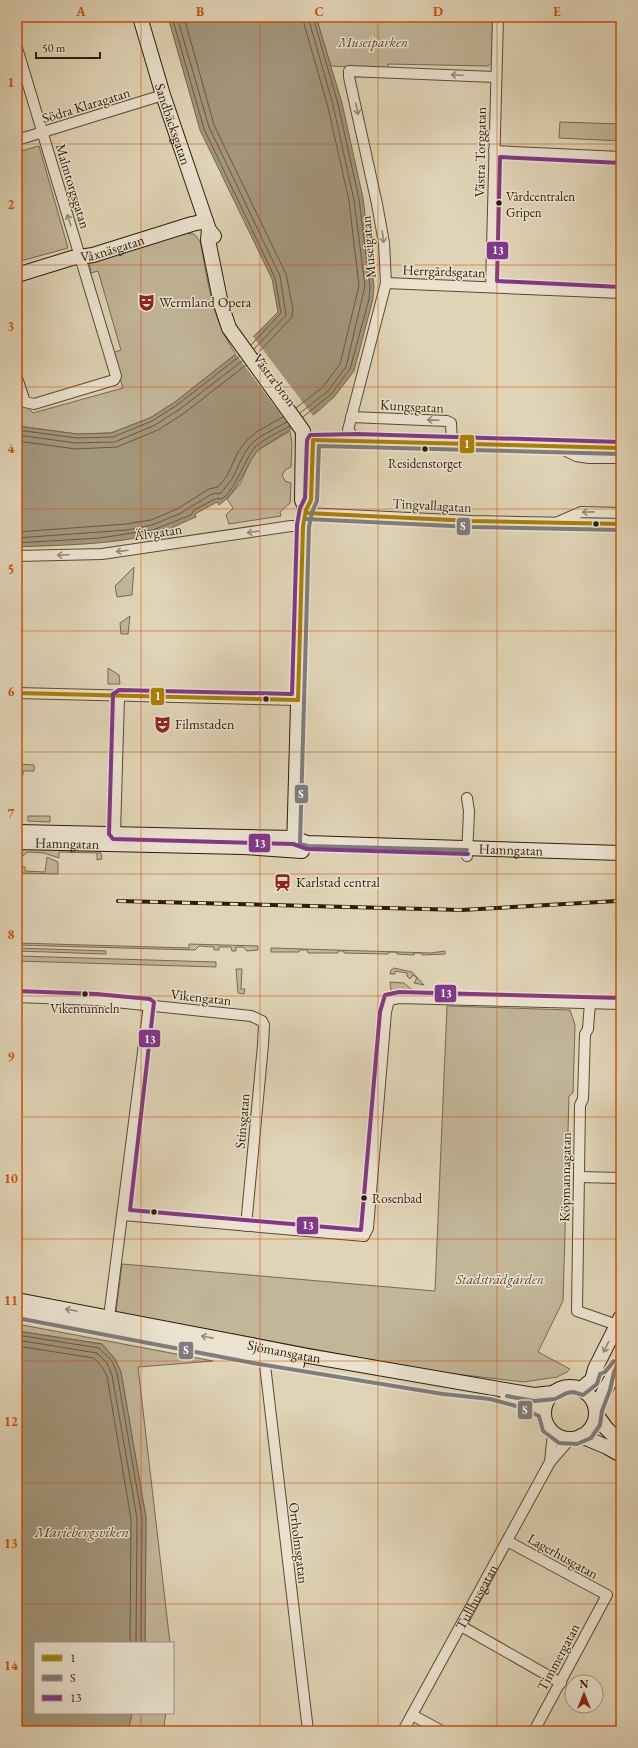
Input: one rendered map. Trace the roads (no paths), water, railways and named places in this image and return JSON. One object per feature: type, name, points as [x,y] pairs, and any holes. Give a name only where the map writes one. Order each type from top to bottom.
[{"type":"street","name":"Sandbäcksgatan","points":[[140,17],[163,96],[208,225],[210,248],[223,313],[229,328],[241,341]]},
{"type":"street","name":"Västra Torggatan","points":[[491,287],[498,17]]},
{"type":"street","name":"Malmtorgsgatan","points":[[17,48],[58,189],[81,257],[116,379],[34,404],[25,402],[17,378]]},
{"type":"street","name":"Museigatan","points":[[357,440],[348,430],[386,283],[384,243],[378,204],[349,72],[496,77]]},
{"type":"street","name":"Södra Klaragatan","points":[[17,140],[163,96]]},
{"type":"street","points":[[494,151],[621,157]]},
{"type":"street","name":"Våxnäsgatan","points":[[17,275],[93,255],[192,224],[208,225]]},
{"type":"street","name":"Herrgårdsgatan","points":[[386,283],[621,293]]},
{"type":"street","name":"Västra bron","points":[[241,341],[304,424],[303,431],[308,440]]},
{"type":"street","name":"Kungsgatan","points":[[351,417],[447,421],[451,423],[452,426],[452,443]]},
{"type":"street","points":[[294,844],[305,516],[302,500],[308,440],[357,440],[621,448]]},
{"type":"street","points":[[554,446],[576,456],[608,459],[621,458]]},
{"type":"street","name":"Tingvallagatan","points":[[557,523],[581,512],[621,513]]},
{"type":"street","name":"Tingvallagatan","points":[[305,516],[621,524]]},
{"type":"street","name":"Älvgatan","points":[[17,556],[102,554],[291,526],[305,516]]},
{"type":"street","points":[[17,693],[298,700]]},
{"type":"street","points":[[115,834],[119,696]]},
{"type":"street","points":[[467,798],[469,811],[468,852]]},
{"type":"street","name":"Hamngatan","points":[[17,832],[115,834],[294,844],[314,852],[621,853]]},
{"type":"street","name":"Hamngatan","points":[[17,842],[294,844]]},
{"type":"street","name":"Hamngatan","points":[[468,852],[621,861]]},
{"type":"street","name":"Vikengatan","points":[[17,997],[93,1000],[149,1005],[251,1016],[261,1019]]},
{"type":"street","points":[[123,1215],[358,1236],[366,1235],[368,1228],[386,1012],[389,1000],[399,998],[621,1004]]},
{"type":"street","name":"Köpmannagatan","points":[[590,1003],[588,1029],[586,1034],[583,1098],[580,1105],[577,1310],[619,1321]]},
{"type":"street","points":[[109,1317],[149,1005]]},
{"type":"street","name":"Stinsgatan","points":[[246,1226],[263,1045],[264,1024],[261,1019]]},
{"type":"street","points":[[579,1177],[621,1178]]},
{"type":"street","name":"Sjömansgatan","points":[[17,1300],[308,1356],[534,1395],[559,1390]]},
{"type":"street","name":"Sjömansgatan","points":[[17,1312],[266,1359],[506,1397],[519,1400],[544,1416]]},
{"type":"street","points":[[581,1389],[592,1380],[619,1321]]},
{"type":"street","name":"Orrholmsgatan","points":[[266,1359],[265,1365],[277,1474],[308,1731]]},
{"type":"street","points":[[576,1438],[587,1433],[604,1388],[621,1363]]},
{"type":"street","points":[[596,1369],[548,1398],[544,1416],[553,1433],[561,1438],[576,1438],[607,1447],[621,1455]]},
{"type":"street","points":[[559,1390],[574,1386],[581,1389],[593,1401],[595,1415],[603,1435],[621,1445]]},
{"type":"street","name":"Tullhusgatan","points":[[550,1462],[553,1433]]},
{"type":"street","name":"Tullhusgatan","points":[[403,1731],[550,1462],[576,1438]]},
{"type":"street","name":"Lagerhusgatan","points":[[507,1541],[607,1596]]},
{"type":"street","name":"Timmergatan","points":[[534,1731],[607,1596]]},
{"type":"street","points":[[461,1626],[561,1683]]},
{"type":"street","points":[[412,1715],[442,1731]]},
{"type":"water","points":[[168,17],[316,17],[342,103],[363,198],[374,286],[373,299],[354,371],[334,397],[316,413],[258,450],[232,493],[219,505],[217,502],[195,514],[196,517],[165,531],[138,538],[86,544],[17,547],[17,426],[77,434],[111,433],[150,418],[175,402],[236,354],[278,312],[272,279],[200,130]]},
{"type":"water","name":"Mariebergsviken","points":[[17,1331],[102,1344],[115,1359],[121,1372],[146,1518],[145,1642],[34,1642],[34,1714],[132,1714],[128,1731],[17,1731]]},
{"type":"railway","points":[[118,901],[462,910],[617,901]]},
{"type":"place","name":"Vårdcentralen Gripen","points":[[499,203]]},
{"type":"place","name":"Wermland Opera","points":[[146,302]]},
{"type":"place","name":"Residenstorget","points":[[425,449]]},
{"type":"place","name":"Filmstaden","points":[[162,724]]},
{"type":"place","name":"Karlstad central","points":[[283,882]]},
{"type":"place","name":"Vikentunneln","points":[[85,994]]},
{"type":"place","name":"Rosenbad","points":[[364,1198]]},
{"type":"park label","name":"Museiparken","points":[[373,42]]},
{"type":"park label","name":"Stadsträdgården","points":[[500,1279]]}]
